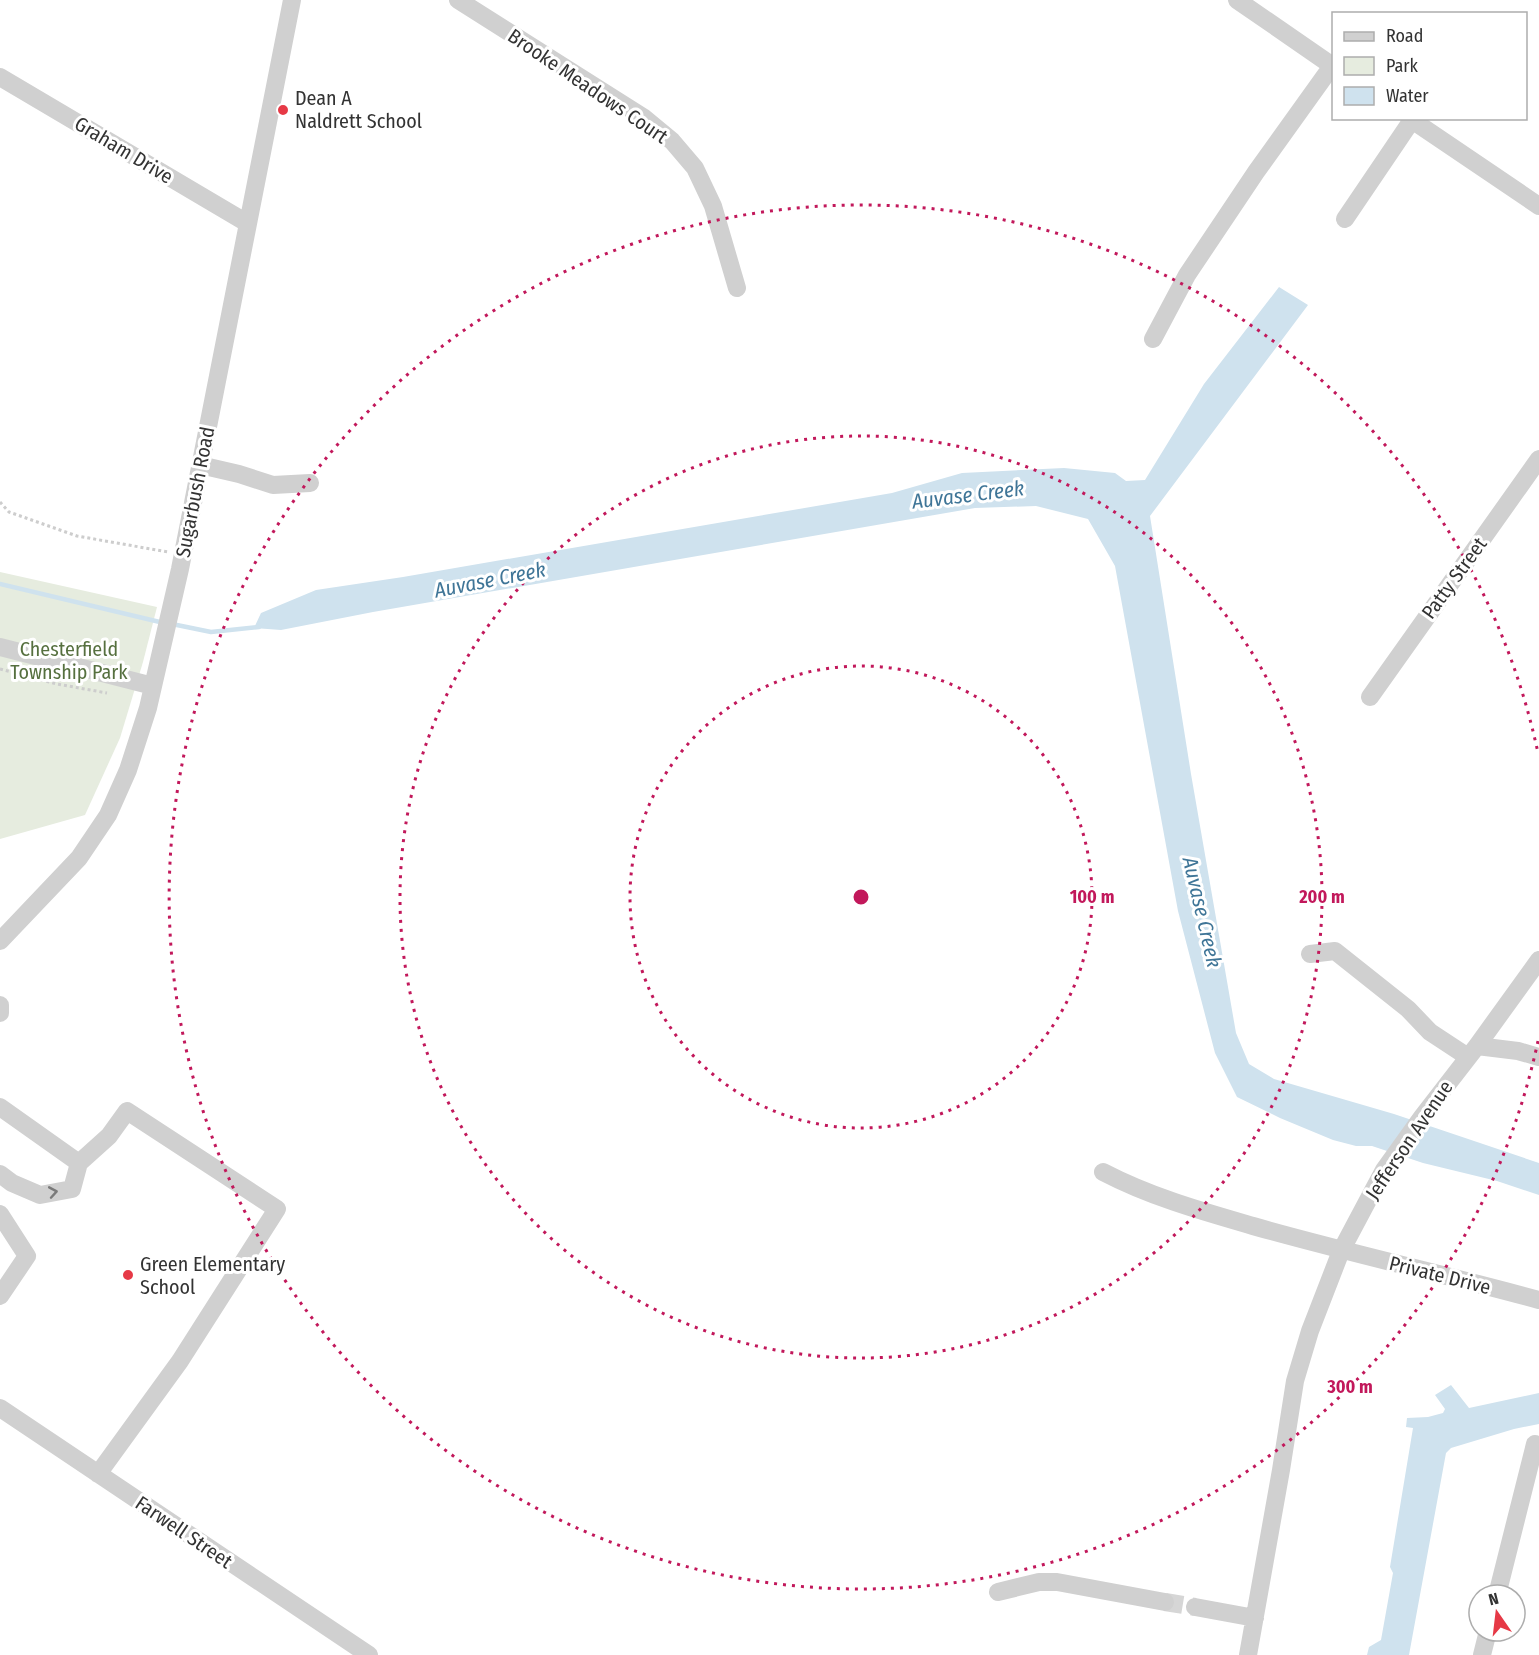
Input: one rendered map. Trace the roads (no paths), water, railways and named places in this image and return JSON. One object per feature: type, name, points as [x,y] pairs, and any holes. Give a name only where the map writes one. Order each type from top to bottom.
[{"type":"street","name":"Sugarbush Road","points":[[0,941],[79,858],[108,815],[128,770],[148,708],[183,554],[292,0]]},
{"type":"street","name":"Brooke Meadows Court","points":[[458,0],[643,117],[672,141],[694,168],[713,206],[737,288]]},
{"type":"street","points":[[1237,0],[1332,65]]},
{"type":"street","points":[[1153,339],[1187,275],[1256,172],[1332,67]]},
{"type":"street","name":"Graham Drive","points":[[0,77],[247,223]]},
{"type":"street","points":[[1346,219],[1409,120]]},
{"type":"street","points":[[1411,120],[1539,206]]},
{"type":"street","name":"Patty Street","points":[[1370,697],[1539,459]]},
{"type":"street","points":[[200,465],[273,485],[309,483]]},
{"type":"street","points":[[0,647],[153,686]]},
{"type":"street","points":[[1310,954],[1335,951],[1408,1009],[1430,1032],[1472,1052],[1518,1051],[1539,1057]]},
{"type":"street","name":"Jefferson Avenue","points":[[1248,1655],[1295,1381],[1310,1331],[1341,1251],[1384,1170],[1539,960]]},
{"type":"street","points":[[0,1005],[0,1013]]},
{"type":"street","points":[[0,1107],[79,1163]]},
{"type":"street","points":[[0,1174],[12,1183],[40,1195],[72,1189],[79,1163],[109,1136],[126,1111],[277,1209],[180,1361],[98,1474]]},
{"type":"street","name":"Private Drive","points":[[1103,1172],[1131,1187],[1171,1202],[1341,1251],[1539,1300]]},
{"type":"street","points":[[0,1214],[27,1256],[5,1276],[0,1296]]},
{"type":"street","name":"Farwell Street","points":[[0,1408],[369,1655]]},
{"type":"street","points":[[1500,1583],[1535,1444]]},
{"type":"street","points":[[999,1592],[1039,1582],[1057,1582],[1165,1602]]},
{"type":"street","points":[[1196,1607],[1255,1618]]},
{"type":"water","points":[[1279,287],[1308,305],[1150,516],[1191,774],[1236,1033],[1249,1064],[1274,1079],[1394,1114],[1539,1163],[1539,1195],[1497,1181],[1423,1163],[1372,1146],[1356,1146],[1333,1140],[1237,1097],[1215,1053],[1178,911],[1115,566],[1088,519],[1036,506],[975,508],[281,630],[254,628],[261,613],[316,590],[892,493],[962,473],[1064,468],[1115,473],[1126,481],[1145,480],[1204,384]]},
{"type":"water","points":[[1451,1385],[1469,1408],[1539,1393],[1539,1424],[1451,1448],[1446,1453],[1409,1655],[1367,1655],[1369,1647],[1381,1640],[1393,1573],[1390,1567],[1413,1428],[1406,1427],[1407,1418],[1428,1417],[1443,1413],[1445,1409],[1435,1395]]},
{"type":"waterway","name":"Auvase Creek","points":[[0,584],[164,623]]},
{"type":"waterway","name":"Auvase Creek","points":[[172,624],[211,632],[259,627]]},
{"type":"tunnel","points":[[1165,1602],[1195,1607]]},
{"type":"place","name":"Dean A Naldrett School","points":[[283,110]]},
{"type":"place","name":"Green Elementary School","points":[[128,1275]]},
{"type":"park label","name":"Chesterfield Township Park","points":[[69,660]]}]
